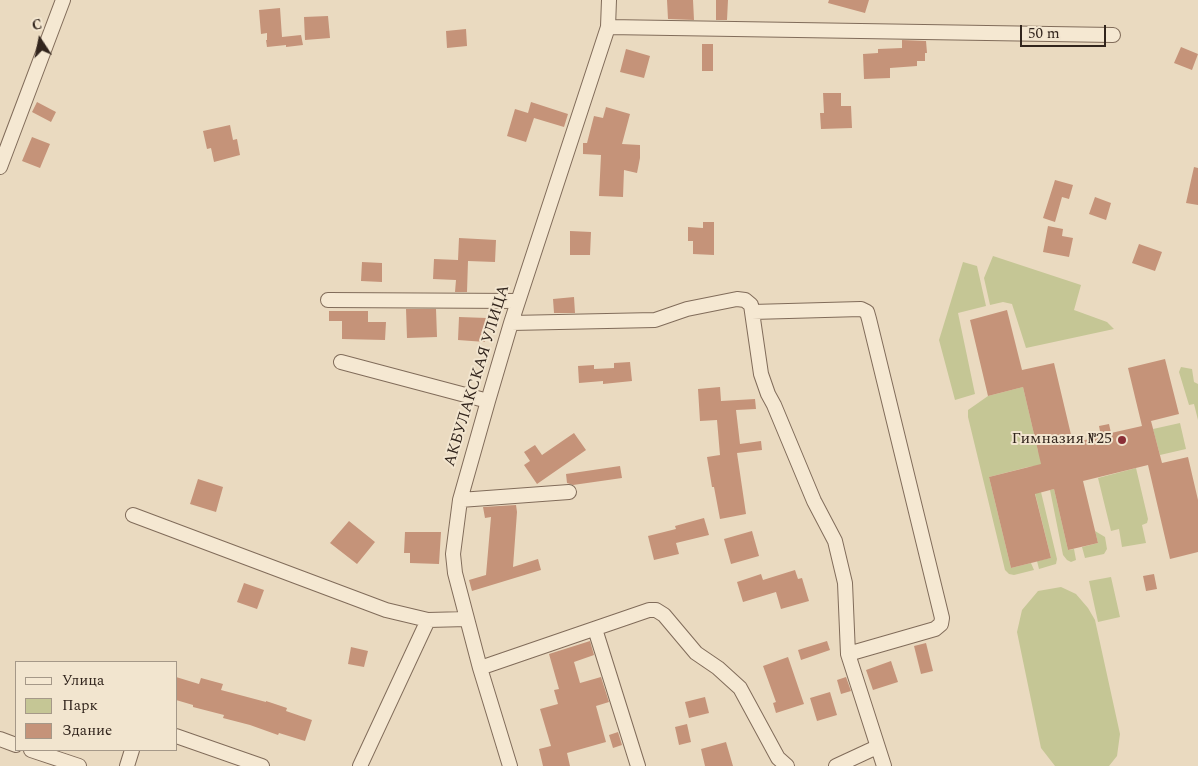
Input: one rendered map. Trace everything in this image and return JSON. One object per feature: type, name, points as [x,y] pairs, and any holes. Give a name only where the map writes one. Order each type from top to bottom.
[{"type":"street","points":[[0,166],[63,0]]},
{"type":"street","name":"АКБУЛАКСКАЯ УЛИЦА","points":[[510,766],[480,668],[455,573],[453,554],[460,500],[511,323],[608,27],[609,0]]},
{"type":"street","points":[[608,27],[1113,35]]},
{"type":"street","points":[[511,323],[655,320],[687,309],[737,299],[745,300],[751,305],[761,374],[768,394],[814,501],[835,541],[845,583],[848,654],[884,766]]},
{"type":"street","points":[[328,300],[518,301]]},
{"type":"street","points":[[752,312],[861,309],[866,312],[869,319],[942,618],[941,624],[935,629],[848,654]]},
{"type":"street","points":[[342,362],[488,401]]},
{"type":"street","points":[[460,500],[569,492]]},
{"type":"street","points":[[133,515],[386,610],[428,620],[467,619]]},
{"type":"street","points":[[480,668],[649,610],[656,610],[664,615],[696,653],[718,668],[740,688],[778,758],[787,766]]},
{"type":"street","points":[[360,766],[428,620]]},
{"type":"street","points":[[594,629],[638,766]]},
{"type":"street","points":[[178,737],[262,766]]},
{"type":"street","points":[[0,739],[15,745]]},
{"type":"street","points":[[836,766],[877,747]]},
{"type":"street","points":[[34,751],[79,766]]},
{"type":"street","points":[[128,766],[132,751]]},
{"type":"green space","points":[[993,256],[1081,285],[1074,310],[1107,322],[1114,329],[1026,348],[1012,304],[1003,302],[990,305],[984,278]]},
{"type":"green space","points":[[963,262],[977,266],[986,306],[958,313],[975,394],[955,400],[939,340]]},
{"type":"green space","points":[[1181,367],[1192,369],[1194,382],[1198,384],[1198,420],[1194,404],[1189,405],[1179,372]]},
{"type":"green space","points":[[1023,387],[1038,451],[1064,445],[1068,462],[1028,467],[989,477],[1011,568],[1031,563],[1034,570],[1014,575],[1009,574],[1005,570],[968,417],[968,410],[988,396]]},
{"type":"green space","points":[[1180,423],[1186,449],[1160,455],[1153,429]]},
{"type":"green space","points":[[1136,468],[1148,519],[1147,523],[1142,525],[1146,543],[1122,547],[1119,529],[1111,531],[1098,478]]},
{"type":"green space","points":[[1054,489],[1068,550],[1074,549],[1076,560],[1071,562],[1063,555],[1050,490]]},
{"type":"green space","points":[[1041,492],[1057,559],[1056,564],[1039,569],[1037,561],[1051,558],[1035,493]]},
{"type":"green space","points":[[1095,531],[1105,537],[1107,549],[1104,554],[1085,558],[1082,547],[1098,543]]},
{"type":"green space","points":[[1111,577],[1120,617],[1098,622],[1089,581]]},
{"type":"green space","points":[[1061,587],[1076,594],[1095,620],[1120,734],[1117,756],[1109,766],[1055,766],[1041,748],[1017,632],[1022,610],[1038,591]]},
{"type":"building","points":[[667,0],[693,0],[694,20],[668,19]]},
{"type":"building","points":[[716,0],[728,0],[727,20],[716,20]]},
{"type":"building","points":[[829,0],[869,0],[865,13],[828,3]]},
{"type":"building","points":[[280,8],[282,37],[301,35],[303,45],[267,47],[267,33],[261,34],[259,10]]},
{"type":"building","points":[[328,16],[330,38],[305,40],[304,17]]},
{"type":"building","points":[[466,29],[467,46],[447,48],[446,31]]},
{"type":"building","points":[[902,40],[926,41],[927,53],[925,53],[925,61],[917,61],[917,66],[890,68],[890,78],[864,79],[863,54],[878,53],[878,49],[902,48]]},
{"type":"building","points":[[702,44],[713,44],[713,71],[702,71]]},
{"type":"building","points":[[1181,47],[1198,54],[1192,70],[1174,63]]},
{"type":"building","points":[[626,49],[650,56],[644,78],[620,72]]},
{"type":"building","points":[[823,93],[841,93],[841,106],[851,106],[852,128],[821,129],[820,113],[824,113]]},
{"type":"building","points":[[37,102],[56,112],[51,122],[32,112]]},
{"type":"building","points":[[531,102],[568,114],[564,127],[534,118],[526,142],[507,136],[515,109],[528,113]]},
{"type":"building","points":[[606,107],[630,114],[622,144],[640,145],[637,173],[624,170],[623,197],[599,196],[601,155],[583,154],[583,143],[587,143],[594,116],[603,118]]},
{"type":"building","points":[[230,125],[233,140],[237,139],[240,155],[214,162],[211,148],[207,149],[203,131]]},
{"type":"building","points":[[32,137],[50,144],[40,168],[22,161]]},
{"type":"building","points":[[1194,167],[1198,168],[1198,205],[1186,203]]},
{"type":"building","points":[[1055,180],[1073,185],[1069,199],[1062,197],[1055,222],[1043,218]]},
{"type":"building","points":[[1095,197],[1111,203],[1106,220],[1089,214]]},
{"type":"building","points":[[703,222],[714,222],[714,255],[693,254],[693,241],[688,241],[688,227],[703,228]]},
{"type":"building","points":[[1048,226],[1063,229],[1062,236],[1073,238],[1069,257],[1043,252]]},
{"type":"building","points":[[570,231],[591,232],[590,255],[570,255]]},
{"type":"building","points":[[459,238],[496,240],[495,262],[468,261],[467,292],[455,292],[456,280],[433,279],[434,259],[458,260]]},
{"type":"building","points":[[1139,244],[1162,252],[1155,271],[1132,263]]},
{"type":"building","points":[[362,262],[382,263],[382,282],[361,281]]},
{"type":"building","points":[[574,297],[575,313],[554,313],[553,299]]},
{"type":"building","points":[[406,309],[436,309],[437,337],[407,338]]},
{"type":"building","name":"Гимназия №25","points":[[1007,310],[1022,370],[1054,363],[1073,443],[1101,436],[1099,426],[1109,424],[1111,433],[1142,426],[1128,368],[1165,359],[1179,414],[1151,421],[1162,463],[1188,457],[1198,500],[1198,552],[1170,559],[1148,465],[1083,481],[1098,543],[1068,550],[1054,489],[1035,494],[1051,558],[1011,568],[989,477],[1041,464],[1023,387],[988,396],[970,320]]},
{"type":"building","points":[[329,311],[368,311],[368,322],[386,322],[385,340],[342,339],[342,321],[329,321]]},
{"type":"building","points":[[459,317],[487,318],[485,342],[458,340]]},
{"type":"building","points":[[630,362],[632,381],[603,384],[603,381],[579,383],[578,366],[594,365],[594,369],[614,368],[614,363]]},
{"type":"building","points":[[720,387],[721,401],[755,399],[756,409],[736,410],[740,444],[761,441],[762,450],[737,453],[746,514],[720,519],[707,457],[720,455],[717,420],[700,421],[698,389]]},
{"type":"building","points":[[574,433],[586,450],[537,484],[524,465],[530,461],[524,452],[535,445],[542,455]]},
{"type":"building","points":[[620,466],[622,478],[573,485],[567,483],[566,474]]},
{"type":"building","points":[[198,479],[223,487],[216,512],[190,504]]},
{"type":"building","points":[[516,505],[513,567],[538,559],[541,570],[472,591],[469,580],[486,575],[491,517],[485,518],[483,507]]},
{"type":"building","points":[[704,518],[709,535],[676,543],[679,554],[654,560],[648,536],[676,529],[675,526]]},
{"type":"building","points":[[349,521],[375,542],[357,564],[330,543]]},
{"type":"building","points":[[752,531],[759,556],[731,564],[724,539]]},
{"type":"building","points":[[405,532],[441,532],[439,564],[410,563],[410,553],[404,553]]},
{"type":"building","points":[[795,570],[798,579],[802,578],[809,601],[781,609],[776,592],[743,602],[737,582],[761,574],[763,580]]},
{"type":"building","points":[[1154,574],[1157,589],[1146,591],[1143,576]]},
{"type":"building","points":[[244,583],[264,590],[257,609],[237,602]]},
{"type":"building","points":[[590,641],[594,655],[574,662],[580,683],[601,677],[609,702],[596,706],[606,742],[567,753],[570,766],[543,766],[539,749],[551,746],[540,709],[558,704],[554,690],[559,689],[549,654]]},
{"type":"building","points":[[827,641],[830,650],[801,660],[798,650]]},
{"type":"building","points":[[926,643],[933,671],[921,674],[914,646]]},
{"type":"building","points":[[351,647],[368,651],[364,667],[348,664]]},
{"type":"building","points":[[788,657],[804,704],[776,713],[773,703],[776,702],[763,666]]},
{"type":"building","points":[[891,661],[898,682],[873,690],[866,670]]},
{"type":"building","points":[[846,677],[851,691],[841,694],[837,680]]},
{"type":"building","points":[[178,678],[199,684],[201,678],[223,684],[221,690],[266,701],[287,708],[286,711],[312,720],[305,741],[279,733],[278,735],[223,718],[224,715],[193,707],[193,705],[178,701]]},
{"type":"building","points":[[830,692],[837,715],[817,721],[810,698]]},
{"type":"building","points":[[705,697],[709,713],[689,718],[685,702]]},
{"type":"building","points":[[687,724],[691,742],[679,745],[675,727]]},
{"type":"building","points":[[618,732],[622,745],[613,748],[609,735]]},
{"type":"building","points":[[726,742],[733,766],[705,766],[701,749]]},
{"type":"place","name":"Гимназия №25","points":[[1122,440]]}]
